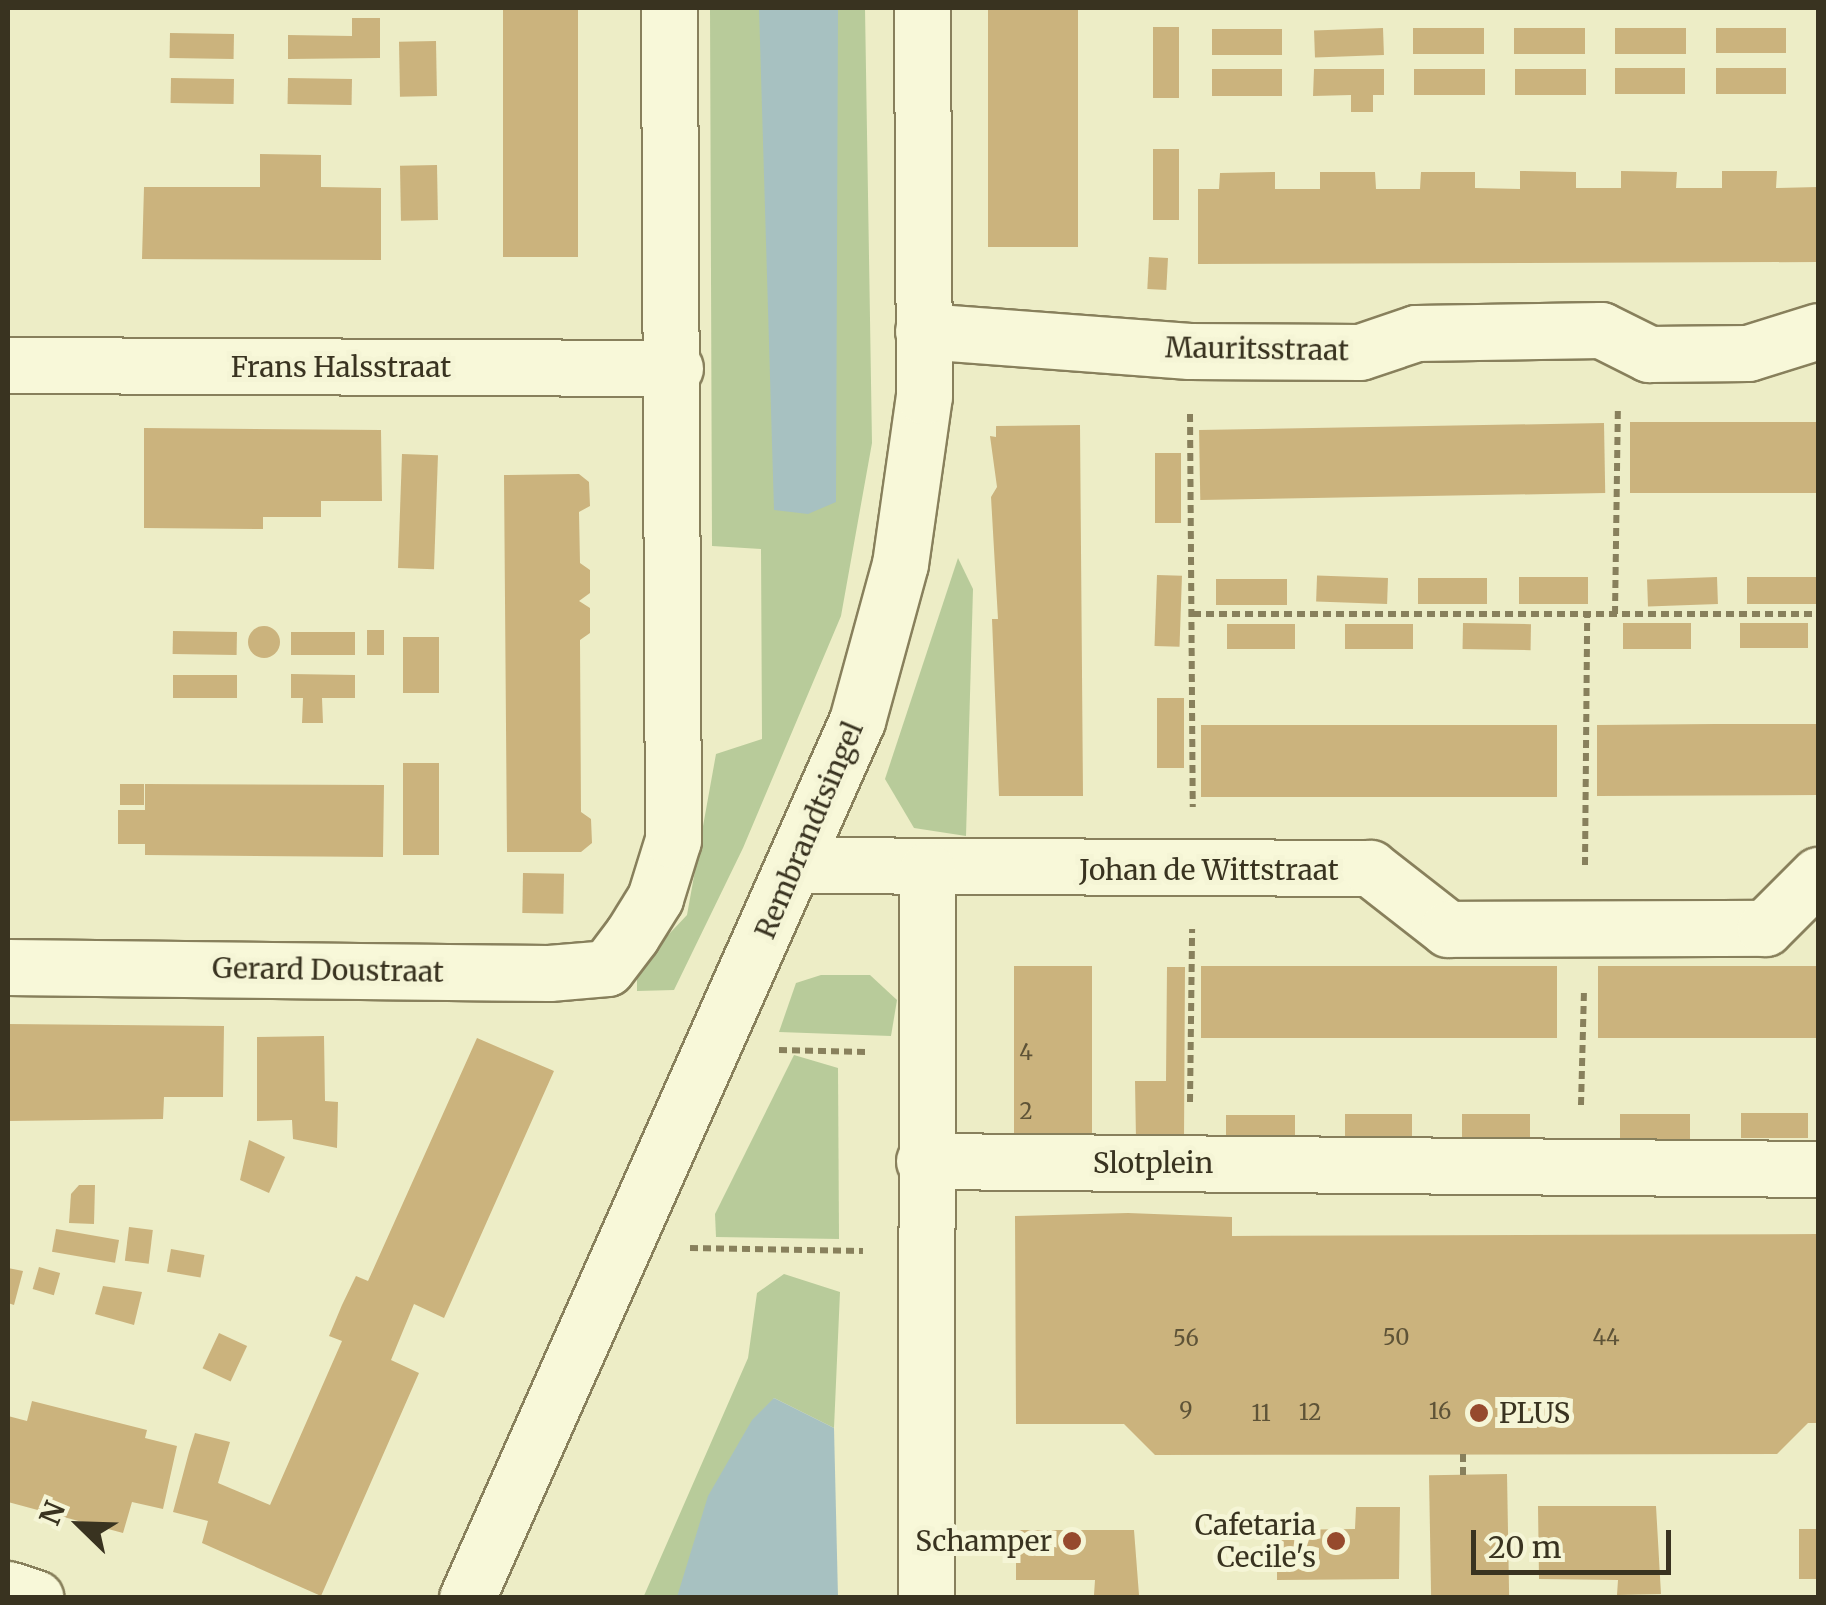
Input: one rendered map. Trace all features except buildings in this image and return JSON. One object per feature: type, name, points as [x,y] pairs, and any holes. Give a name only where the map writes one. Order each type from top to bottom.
[{"type":"street","points":[[669,8],[674,368]]},
{"type":"street","name":"Rembrandtsingel","points":[[467,1598],[857,721],[900,564],[924,396],[922,8]]},
{"type":"street","name":"Mauritsstraat","points":[[923,331],[1189,351],[1360,352],[1416,333],[1601,330],[1649,354],[1748,353],[1818,331]]},
{"type":"street","name":"Frans Halsstraat","points":[[8,365],[674,368]]},
{"type":"street","name":"Gerard Doustraat","points":[[8,967],[549,973],[607,968],[655,898],[674,840],[674,368]]},
{"type":"street","name":"Johan de Wittstraat","points":[[796,865],[928,870],[1370,868],[1448,929],[1764,928],[1818,875]]},
{"type":"street","points":[[926,1598],[924,1161],[928,870]]},
{"type":"street","name":"Slotplein","points":[[924,1161],[1818,1168]]},
{"type":"street","points":[[8,1590],[36,1598]]},
{"type":"path","points":[[1615,614],[1620,340]]},
{"type":"path","points":[[1189,351],[1193,871],[1189,1163]]},
{"type":"path","points":[[1192,614],[1818,614]]},
{"type":"path","points":[[669,1248],[924,1252]]},
{"type":"path","points":[[1463,1475],[1464,1454]]},
{"type":"green space","points":[[710,8],[865,8],[872,443],[841,616],[743,848],[674,990],[637,991],[637,968],[687,915],[716,754],[762,739],[761,549],[712,546]]},
{"type":"green space","points":[[958,558],[973,589],[966,836],[914,828],[885,779]]},
{"type":"green space","points":[[821,975],[870,975],[897,1000],[891,1036],[779,1032],[796,983]]},
{"type":"green space","points":[[794,1055],[838,1068],[839,1239],[716,1237],[715,1214]]},
{"type":"green space","points":[[784,1274],[840,1292],[834,1428],[774,1398],[677,1597],[643,1598],[748,1358],[757,1293]]},
{"type":"water","points":[[759,8],[838,8],[836,502],[808,514],[774,510]]},
{"type":"water","points":[[774,1398],[834,1428],[838,1597],[677,1597],[708,1496],[752,1420]]},
{"type":"place","name":"PLUS","points":[[1479,1413]]},
{"type":"place","name":"Schamper","points":[[1072,1541]]},
{"type":"place","name":"Cafetaria Cecile's","points":[[1336,1541]]}]
